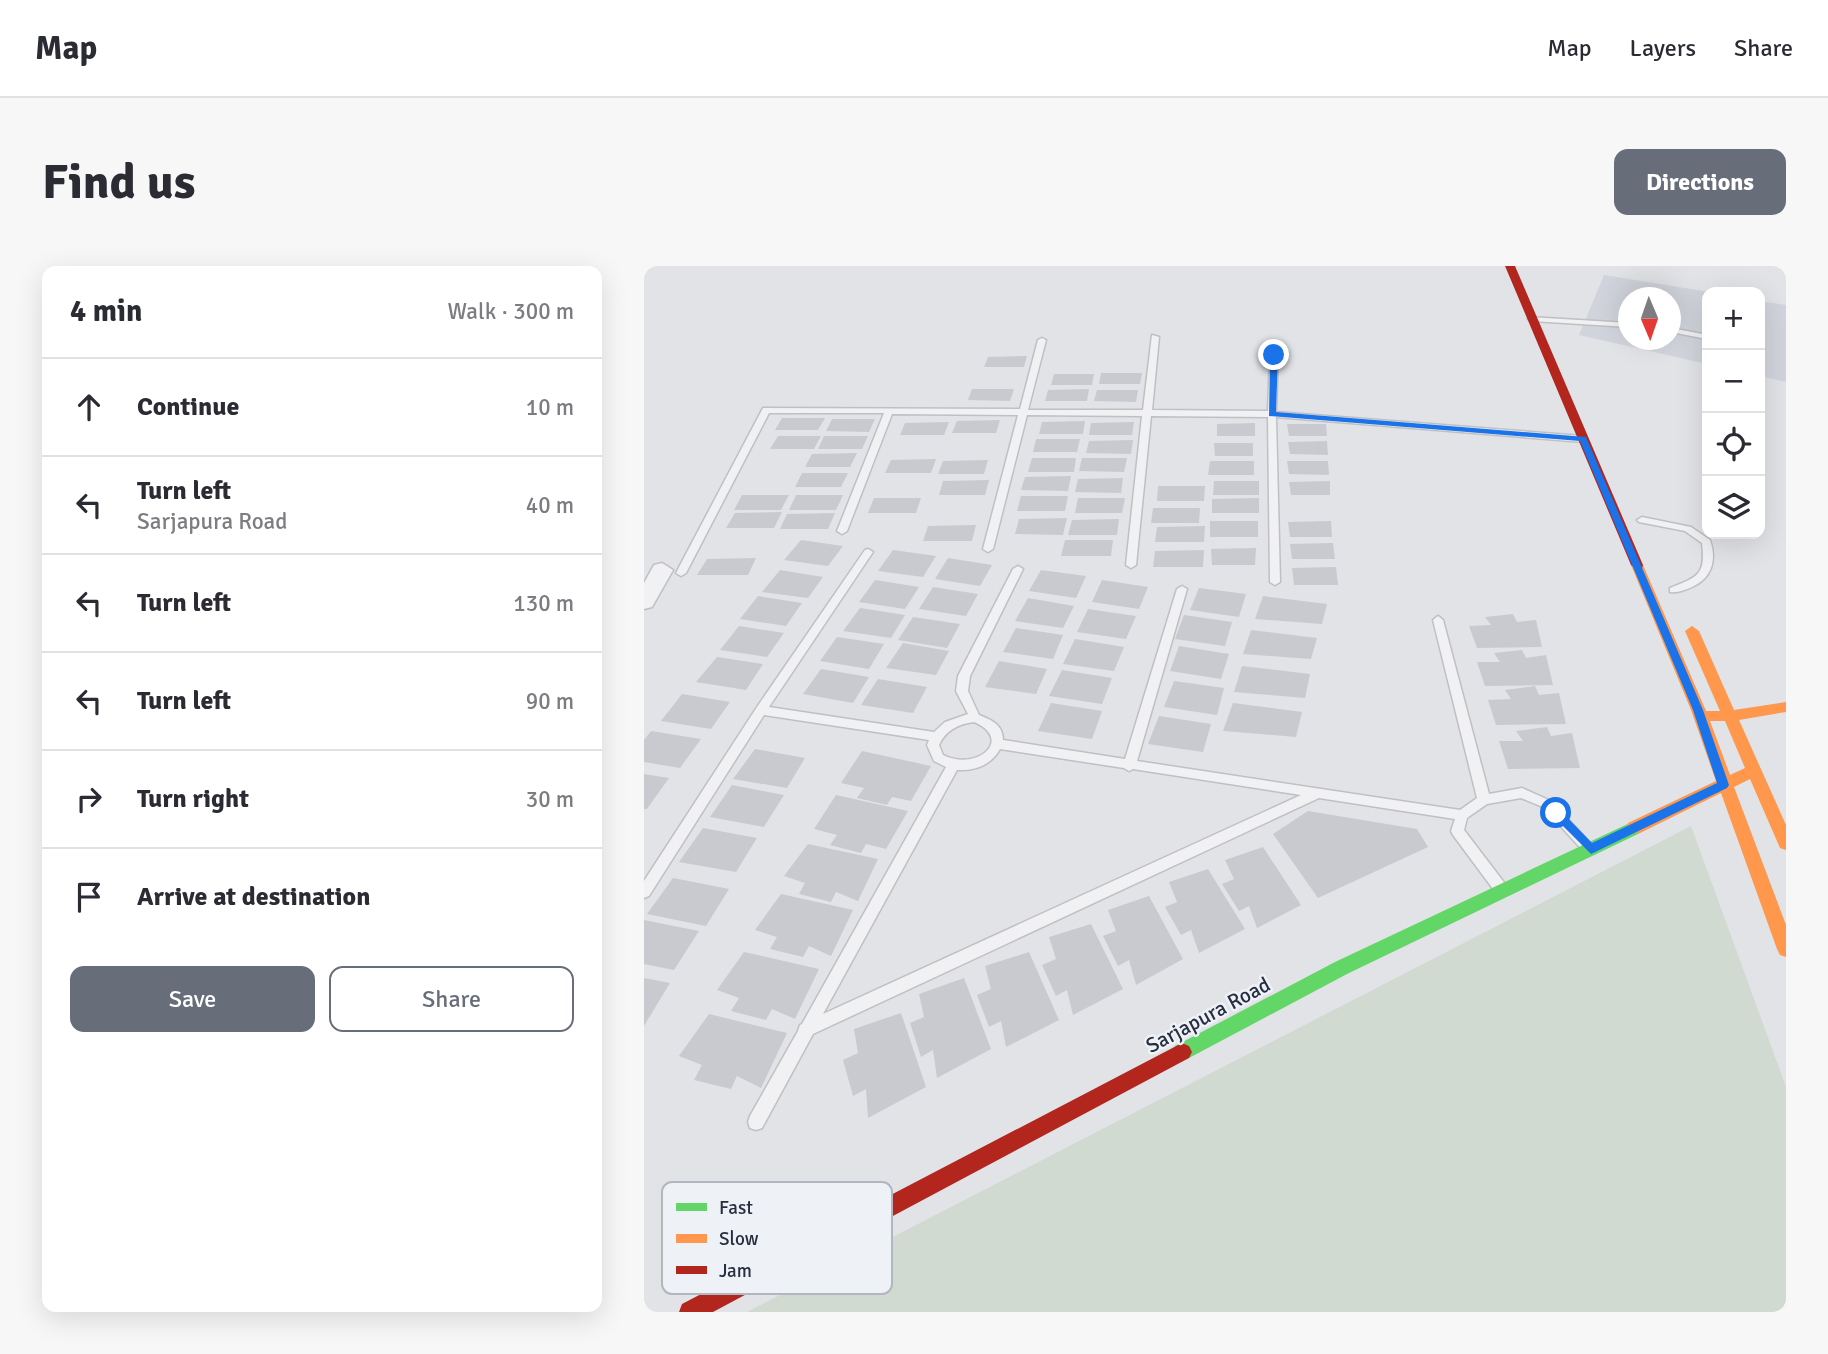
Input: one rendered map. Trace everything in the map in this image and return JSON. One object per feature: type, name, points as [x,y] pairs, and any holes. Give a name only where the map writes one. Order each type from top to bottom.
[{"type":"main road","points":[[1510,266],[1700,716],[1723,785],[1786,949]]},
{"type":"main road","points":[[1526,266],[1562,344]]},
{"type":"main road","points":[[1639,514],[1652,544]]},
{"type":"main road","points":[[1676,597],[1786,843]]},
{"type":"main road","points":[[1700,716],[1731,716],[1786,706]]},
{"type":"main road","name":"Sarjapura Road","points":[[892,1205],[1341,968],[1753,771]]},
{"type":"main road","name":"Sarjapura Road","points":[[690,1312],[724,1294]]},
{"type":"street","points":[[644,601],[672,571]]},
{"type":"lane","points":[[1532,319],[1618,324]]},
{"type":"lane","points":[[1681,332],[1702,336]]},
{"type":"lane","points":[[1131,565],[1155,337]]},
{"type":"lane","points":[[988,549],[1026,412],[1042,340]]},
{"type":"lane","points":[[1274,355],[1272,414],[1275,582]]},
{"type":"lane","points":[[672,571],[766,410],[1272,414],[1583,439]]},
{"type":"lane","points":[[842,531],[889,411]]},
{"type":"lane","points":[[1639,514],[1688,528],[1707,542],[1710,564],[1707,572],[1676,597]]},
{"type":"lane","points":[[644,892],[761,710],[868,552]]},
{"type":"lane","points":[[975,718],[962,691],[964,676],[1018,569]]},
{"type":"lane","points":[[1129,766],[1182,589]]},
{"type":"lane","points":[[1438,620],[1484,800]]},
{"type":"lane","points":[[761,710],[936,737]]},
{"type":"lane","points":[[975,718],[992,724],[999,737],[998,744],[986,760],[976,765],[953,766],[938,758],[934,752],[936,737],[948,725],[975,718]]},
{"type":"lane","points":[[998,744],[1462,815]]},
{"type":"lane","points":[[756,1122],[953,766]]},
{"type":"lane","points":[[805,1030],[1318,793]]},
{"type":"lane","points":[[1502,891],[1457,831],[1462,815],[1484,800],[1522,793],[1547,804],[1591,849]]},
{"type":"shaded area","points":[[1604,275],[1678,287],[1618,287],[1618,344],[1579,335]]},
{"type":"shaded area","points":[[1681,287],[1702,291],[1702,363],[1645,350],[1681,350]]},
{"type":"shaded area","points":[[1765,302],[1786,305],[1786,382],[1765,377]]},
{"type":"shaded area","points":[[1691,826],[1786,1087],[1786,1312],[747,1312],[782,1294],[892,1294],[892,1237]]},
{"type":"building","points":[[1027,356],[1024,367],[984,367],[988,357]]},
{"type":"building","points":[[1101,373],[1142,373],[1140,384],[1099,384]]},
{"type":"building","points":[[1054,374],[1094,374],[1092,385],[1051,385]]},
{"type":"building","points":[[972,389],[1014,389],[1010,401],[968,400]]},
{"type":"building","points":[[1089,389],[1087,401],[1045,401],[1048,390]]},
{"type":"building","points":[[1097,390],[1138,390],[1136,402],[1094,401]]},
{"type":"building","points":[[782,418],[825,418],[818,430],[775,430]]},
{"type":"building","points":[[832,419],[875,419],[869,432],[826,431]]},
{"type":"building","points":[[1000,420],[996,433],[952,433],[957,421]]},
{"type":"building","points":[[1085,421],[1083,434],[1039,434],[1042,422]]},
{"type":"building","points":[[949,422],[944,435],[900,435],[905,423]]},
{"type":"building","points":[[1134,422],[1132,435],[1089,435],[1091,423]]},
{"type":"building","points":[[1255,423],[1255,436],[1217,436],[1217,424]]},
{"type":"building","points":[[1287,424],[1326,424],[1327,436],[1289,436]]},
{"type":"building","points":[[778,436],[821,436],[814,449],[770,449]]},
{"type":"building","points":[[824,436],[868,436],[862,449],[818,449]]},
{"type":"building","points":[[1036,439],[1080,439],[1077,452],[1033,452]]},
{"type":"building","points":[[1133,440],[1131,454],[1086,453],[1089,441]]},
{"type":"building","points":[[1327,441],[1328,455],[1290,454],[1288,442]]},
{"type":"building","points":[[1214,443],[1253,443],[1253,456],[1215,456]]},
{"type":"building","points":[[857,453],[850,467],[805,467],[812,454]]},
{"type":"building","points":[[1032,458],[1076,458],[1074,472],[1028,472]]},
{"type":"building","points":[[1082,458],[1127,458],[1124,472],[1079,471]]},
{"type":"building","points":[[936,459],[931,473],[885,473],[891,460]]},
{"type":"building","points":[[988,460],[984,474],[938,474],[943,461]]},
{"type":"building","points":[[1210,461],[1254,461],[1254,475],[1208,475]]},
{"type":"building","points":[[1287,461],[1328,461],[1329,475],[1289,474]]},
{"type":"building","points":[[802,473],[848,473],[841,487],[795,487]]},
{"type":"building","points":[[1071,476],[1068,491],[1021,490],[1025,477]]},
{"type":"building","points":[[1123,478],[1121,493],[1075,492],[1078,479]]},
{"type":"building","points":[[989,480],[985,495],[939,495],[943,481]]},
{"type":"building","points":[[1214,481],[1259,481],[1259,495],[1213,495]]},
{"type":"building","points":[[1330,481],[1330,495],[1291,495],[1289,482]]},
{"type":"building","points":[[1158,486],[1205,486],[1204,501],[1157,501]]},
{"type":"building","points":[[742,495],[789,495],[781,510],[734,510]]},
{"type":"building","points":[[796,495],[843,495],[836,510],[789,510]]},
{"type":"building","points":[[1021,496],[1068,496],[1065,511],[1017,511]]},
{"type":"building","points":[[874,498],[921,498],[916,513],[868,513]]},
{"type":"building","points":[[1078,498],[1125,498],[1122,513],[1075,513]]},
{"type":"building","points":[[1259,498],[1259,513],[1212,513],[1212,499]]},
{"type":"building","points":[[1153,508],[1200,508],[1199,523],[1151,523]]},
{"type":"building","points":[[782,512],[774,528],[726,528],[735,513]]},
{"type":"building","points":[[835,513],[828,529],[780,529],[787,514]]},
{"type":"building","points":[[1067,518],[1063,535],[1015,534],[1019,519]]},
{"type":"building","points":[[1119,519],[1117,535],[1068,535],[1072,520]]},
{"type":"building","points":[[1210,521],[1258,521],[1258,537],[1210,537]]},
{"type":"building","points":[[1331,521],[1332,537],[1290,537],[1288,522]]},
{"type":"building","points":[[976,525],[972,541],[923,541],[928,526]]},
{"type":"building","points":[[1205,526],[1204,542],[1155,542],[1157,527]]},
{"type":"building","points":[[801,540],[843,546],[828,566],[784,560]]},
{"type":"building","points":[[1065,540],[1113,540],[1111,556],[1061,556]]},
{"type":"building","points":[[1333,543],[1335,559],[1292,559],[1290,544]]},
{"type":"building","points":[[1256,548],[1255,565],[1212,565],[1211,549]]},
{"type":"building","points":[[893,550],[936,556],[923,577],[878,571]]},
{"type":"building","points":[[1204,550],[1203,567],[1153,567],[1155,551]]},
{"type":"building","points":[[756,558],[748,575],[697,575],[707,559]]},
{"type":"building","points":[[948,558],[992,565],[980,586],[935,579]]},
{"type":"building","points":[[1336,567],[1338,585],[1294,585],[1292,568]]},
{"type":"building","points":[[780,570],[823,577],[808,598],[762,592]]},
{"type":"building","points":[[1041,570],[1086,576],[1076,598],[1029,591]]},
{"type":"building","points":[[875,580],[919,587],[905,609],[859,602]]},
{"type":"building","points":[[1102,580],[1148,587],[1139,609],[1092,602]]},
{"type":"building","points":[[933,587],[978,594],[966,616],[919,609]]},
{"type":"building","points":[[1199,588],[1246,594],[1239,617],[1190,610]]},
{"type":"building","points":[[758,596],[802,603],[786,626],[740,619]]},
{"type":"building","points":[[1263,596],[1327,604],[1322,624],[1255,619]]},
{"type":"building","points":[[1028,598],[1074,606],[1063,628],[1015,621]]},
{"type":"building","points":[[860,608],[905,615],[891,638],[843,631]]},
{"type":"building","points":[[1088,609],[1136,616],[1126,639],[1077,632]]},
{"type":"building","points":[[1513,614],[1517,622],[1536,620],[1542,647],[1477,648],[1469,626],[1491,625],[1485,617]]},
{"type":"building","points":[[1184,615],[1232,622],[1225,646],[1175,639]]},
{"type":"building","points":[[913,617],[960,624],[947,648],[898,640]]},
{"type":"building","points":[[739,626],[784,633],[767,657],[720,650]]},
{"type":"building","points":[[1016,628],[1063,635],[1053,659],[1003,652]]},
{"type":"building","points":[[1251,630],[1317,638],[1311,659],[1243,654]]},
{"type":"building","points":[[837,637],[884,644],[869,669],[820,661]]},
{"type":"building","points":[[1075,639],[1124,647],[1114,671],[1063,664]]},
{"type":"building","points":[[903,643],[949,651],[936,675],[886,668]]},
{"type":"building","points":[[1179,646],[1229,654],[1221,679],[1170,671]]},
{"type":"building","points":[[1522,650],[1526,658],[1546,655],[1553,685],[1485,686],[1477,662],[1500,662],[1494,653]]},
{"type":"building","points":[[717,657],[763,664],[746,690],[696,682]]},
{"type":"building","points":[[999,661],[1047,669],[1036,694],[985,687]]},
{"type":"building","points":[[1242,666],[1310,674],[1305,698],[1234,692]]},
{"type":"building","points":[[821,669],[869,677],[853,703],[803,694]]},
{"type":"building","points":[[1062,670],[1112,678],[1102,704],[1049,696]]},
{"type":"building","points":[[878,679],[927,687],[913,713],[861,705]]},
{"type":"building","points":[[1174,681],[1224,688],[1217,715],[1164,707]]},
{"type":"building","points":[[1535,686],[1539,695],[1559,693],[1566,724],[1496,725],[1488,700],[1511,699],[1505,690]]},
{"type":"building","points":[[682,694],[730,702],[711,729],[661,721]]},
{"type":"building","points":[[1051,703],[1102,711],[1092,739],[1038,731]]},
{"type":"building","points":[[1233,703],[1302,712],[1296,737],[1223,731]]},
{"type":"building","points":[[1159,716],[1211,724],[1203,752],[1148,744]]},
{"type":"building","points":[[1547,727],[1551,736],[1572,733],[1580,768],[1508,769],[1499,741],[1523,741],[1516,731]]},
{"type":"building","points":[[651,731],[701,739],[680,768],[644,762],[644,740]]},
{"type":"building","points":[[755,749],[805,758],[787,788],[733,779]]},
{"type":"building","points":[[862,751],[931,766],[911,801],[892,797],[887,805],[857,798],[864,788],[841,783]]},
{"type":"building","points":[[644,774],[669,778],[647,809],[644,809]]},
{"type":"building","points":[[732,785],[784,795],[764,827],[710,817]]},
{"type":"building","points":[[836,795],[908,811],[886,849],[866,844],[861,853],[830,845],[837,835],[814,829]]},
{"type":"building","points":[[1308,811],[1417,829],[1428,847],[1318,898],[1273,834]]},
{"type":"building","points":[[703,828],[757,838],[736,872],[679,862]]},
{"type":"building","points":[[808,844],[878,859],[858,901],[836,892],[831,902],[799,894],[805,883],[784,876]]},
{"type":"building","points":[[1263,847],[1301,905],[1257,928],[1249,906],[1239,911],[1222,884],[1234,879],[1225,860]]},
{"type":"building","points":[[1208,869],[1245,929],[1199,953],[1191,930],[1181,935],[1165,907],[1177,902],[1169,882]]},
{"type":"building","points":[[673,878],[729,889],[706,926],[647,914]]},
{"type":"building","points":[[781,894],[853,910],[831,956],[809,946],[803,957],[770,949],[777,937],[755,930]]},
{"type":"building","points":[[1149,896],[1183,959],[1136,985],[1129,960],[1118,966],[1103,936],[1116,931],[1108,910]]},
{"type":"building","points":[[644,920],[699,931],[674,970],[644,964]]},
{"type":"building","points":[[1091,924],[1123,989],[1073,1015],[1067,990],[1056,996],[1042,965],[1056,959],[1049,937]]},
{"type":"building","points":[[744,952],[819,969],[795,1019],[772,1009],[766,1020],[731,1011],[739,998],[717,990]]},
{"type":"building","points":[[1029,952],[1059,1020],[1006,1047],[1001,1021],[989,1027],[977,995],[991,989],[985,966]]},
{"type":"building","points":[[644,978],[670,983],[644,1026]]},
{"type":"building","points":[[964,978],[991,1049],[937,1078],[933,1050],[921,1057],[910,1023],[924,1017],[919,994]]},
{"type":"building","points":[[901,1013],[926,1087],[868,1118],[866,1089],[853,1096],[843,1060],[858,1053],[854,1029]]},
{"type":"building","points":[[709,1014],[787,1033],[761,1088],[737,1076],[731,1089],[694,1080],[702,1065],[679,1056]]},
{"type":"traffic: fast","points":[[1182,1052],[1341,968],[1634,828]]},
{"type":"traffic: slow","points":[[1637,565],[1698,710],[1786,949]]},
{"type":"traffic: slow","points":[[1692,631],[1786,843]]},
{"type":"traffic: slow","points":[[1700,716],[1731,716],[1786,707]]},
{"type":"traffic: slow","points":[[1634,828],[1752,771]]},
{"type":"traffic: jam","points":[[1510,266],[1637,565]]},
{"type":"traffic: jam","points":[[892,1205],[1182,1052]]},
{"type":"traffic: jam","points":[[690,1312],[724,1294]]},
{"type":"route","points":[[1274,355],[1272,414],[1583,439],[1698,710],[1723,785],[1591,849],[1556,813]]}]
